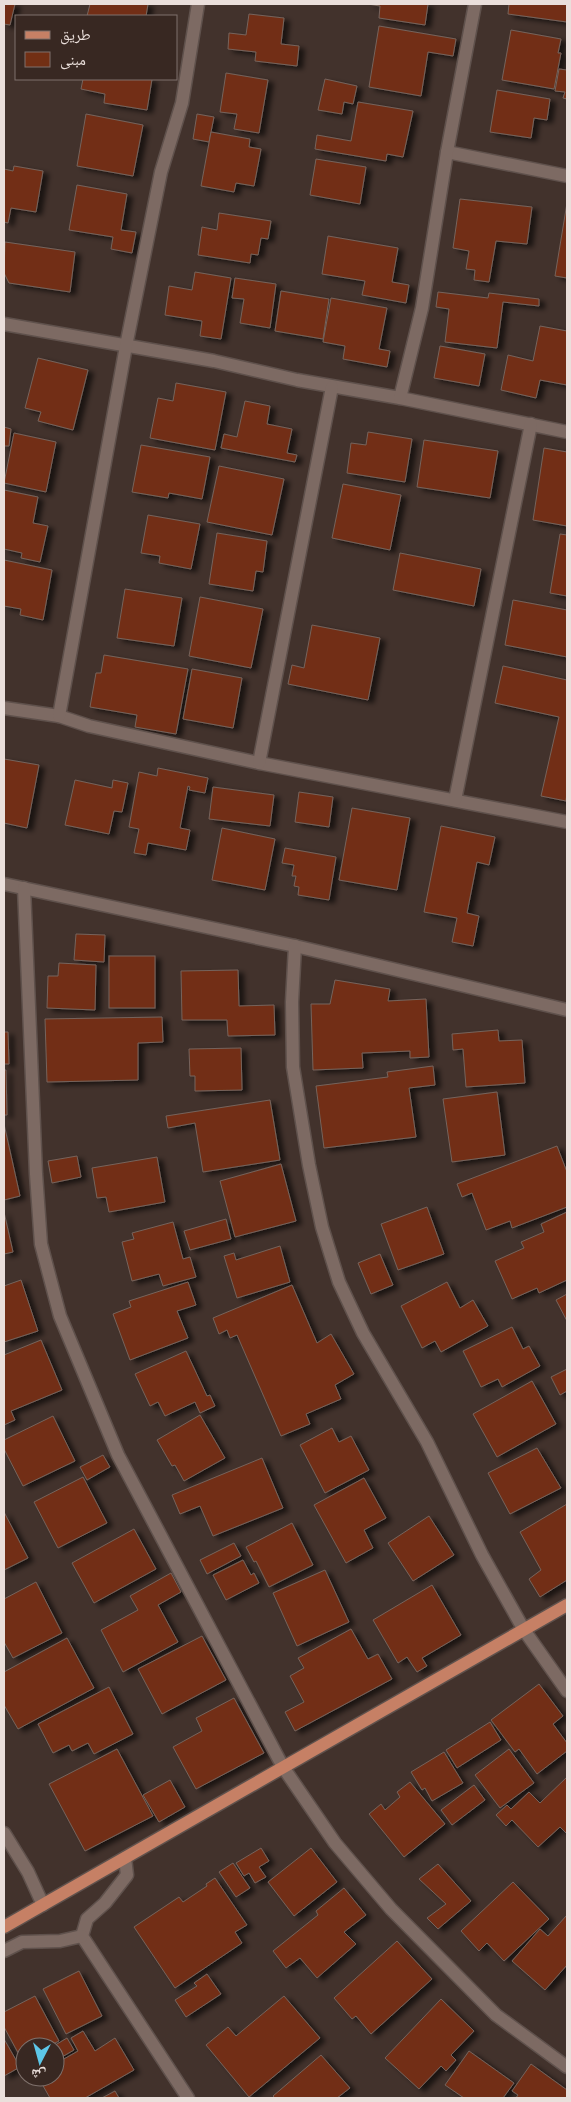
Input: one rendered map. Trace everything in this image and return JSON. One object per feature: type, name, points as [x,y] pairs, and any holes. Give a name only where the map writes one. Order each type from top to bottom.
[{"type":"main road","points":[[4,1927],[567,1605]]},
{"type":"street","points":[[59,716],[126,346],[161,172],[182,102],[198,4]]},
{"type":"street","points":[[400,398],[422,308],[447,152],[475,4]]},
{"type":"street","points":[[447,152],[567,176]]},
{"type":"street","points":[[4,324],[214,361],[332,387],[400,398],[567,432]]},
{"type":"street","points":[[259,763],[332,387]]},
{"type":"street","points":[[455,800],[531,424]]},
{"type":"street","points":[[4,708],[59,716],[90,726],[259,763],[567,822]]},
{"type":"street","points":[[4,884],[295,946],[567,1010]]},
{"type":"street","points":[[24,888],[41,1244],[60,1316],[118,1455],[283,1767],[335,1843],[391,1909],[496,2015],[567,2067]]},
{"type":"street","points":[[295,946],[292,1002],[293,1067],[312,1183],[322,1227],[339,1282],[363,1333],[427,1442],[482,1555],[524,1630],[567,1691]]},
{"type":"street","points":[[4,1832],[28,1872],[43,1906]]},
{"type":"street","points":[[125,1858],[128,1875],[105,1903],[87,1919],[82,1936],[188,2098]]},
{"type":"street","points":[[4,1951],[22,1942],[60,1941],[82,1936]]},
{"type":"building","points":[[4,4],[15,4],[10,25],[4,24]]},
{"type":"building","points":[[90,4],[148,4],[146,15],[87,15]]},
{"type":"building","points":[[368,4],[428,4],[425,25],[379,18],[380,6]]},
{"type":"building","points":[[509,4],[567,4],[567,22],[508,14]]},
{"type":"building","points":[[249,14],[284,18],[281,44],[299,46],[297,66],[255,61],[256,52],[228,49],[229,33],[246,35]]},
{"type":"building","points":[[379,26],[456,39],[453,56],[428,52],[421,96],[369,87]]},
{"type":"building","points":[[511,30],[561,39],[558,53],[561,53],[554,89],[502,80]]},
{"type":"building","points":[[559,69],[567,70],[567,99],[563,98],[565,92],[555,91]]},
{"type":"building","points":[[226,73],[268,80],[259,133],[234,129],[237,114],[220,112]]},
{"type":"building","points":[[325,79],[357,86],[353,104],[344,102],[342,114],[318,110]]},
{"type":"building","points":[[83,80],[152,80],[147,110],[104,103],[105,94],[81,89]]},
{"type":"building","points":[[497,90],[550,99],[547,120],[534,118],[531,138],[490,132]]},
{"type":"building","points":[[358,102],[413,111],[403,157],[387,154],[386,161],[315,149],[317,135],[351,141]]},
{"type":"building","points":[[86,114],[143,125],[133,176],[77,166]]},
{"type":"building","points":[[197,114],[214,117],[209,142],[193,139]]},
{"type":"building","points":[[211,132],[250,139],[249,147],[261,149],[254,186],[236,183],[234,192],[201,186]]},
{"type":"building","points":[[316,159],[366,167],[360,204],[310,195]]},
{"type":"building","points":[[14,166],[43,171],[36,212],[11,208],[8,223],[4,222],[4,169],[13,171]]},
{"type":"building","points":[[77,185],[127,194],[121,230],[136,232],[132,253],[111,249],[113,237],[69,230]]},
{"type":"building","points":[[460,199],[532,207],[527,244],[496,241],[489,282],[474,280],[475,270],[466,269],[469,251],[453,248]]},
{"type":"building","points":[[567,203],[567,278],[555,276]]},
{"type":"building","points":[[219,213],[271,221],[268,239],[261,238],[258,255],[251,254],[250,263],[198,255],[202,227],[217,230]]},
{"type":"building","points":[[328,236],[398,248],[392,282],[409,285],[406,303],[362,295],[365,281],[322,274]]},
{"type":"building","points":[[5,242],[75,252],[70,292],[9,283],[4,273]]},
{"type":"building","points":[[195,272],[231,278],[221,339],[200,336],[202,321],[165,315],[169,286],[192,290]]},
{"type":"building","points":[[235,278],[276,284],[270,328],[240,323],[244,299],[232,298]]},
{"type":"building","points":[[281,291],[329,299],[323,339],[275,331]]},
{"type":"building","points":[[438,292],[488,298],[489,293],[539,299],[539,306],[503,302],[497,348],[445,342],[449,309],[436,307]]},
{"type":"building","points":[[331,298],[387,308],[379,349],[390,351],[387,367],[343,359],[345,346],[323,342]]},
{"type":"building","points":[[540,326],[567,331],[567,385],[540,380],[536,398],[501,390],[508,355],[533,361]]},
{"type":"building","points":[[440,346],[485,354],[479,386],[434,378]]},
{"type":"building","points":[[38,358],[88,370],[73,430],[38,421],[41,412],[25,408]]},
{"type":"building","points":[[176,383],[226,392],[215,450],[150,438],[158,398],[173,401]]},
{"type":"building","points":[[245,401],[270,406],[267,424],[292,429],[287,453],[297,455],[295,462],[221,448],[224,434],[237,437]]},
{"type":"building","points":[[4,427],[11,429],[9,446],[4,446]]},
{"type":"building","points":[[368,432],[412,439],[405,482],[347,473],[351,443],[366,445]]},
{"type":"building","points":[[14,433],[56,442],[46,492],[4,483]]},
{"type":"building","points":[[424,440],[498,451],[490,498],[417,487]]},
{"type":"building","points":[[141,445],[210,457],[202,499],[169,493],[168,498],[132,492]]},
{"type":"building","points":[[544,448],[567,452],[567,526],[533,520]]},
{"type":"building","points":[[219,466],[284,479],[272,535],[207,522]]},
{"type":"building","points":[[343,484],[401,495],[390,550],[332,538]]},
{"type":"building","points":[[4,490],[38,497],[33,523],[48,526],[40,562],[21,558],[22,553],[4,549]]},
{"type":"building","points":[[148,515],[200,524],[191,569],[159,563],[160,556],[141,553]]},
{"type":"building","points":[[217,533],[267,541],[263,572],[256,571],[253,591],[209,584]]},
{"type":"building","points":[[560,534],[567,535],[567,596],[550,593]]},
{"type":"building","points":[[400,553],[481,569],[474,606],[393,590]]},
{"type":"building","points":[[4,560],[52,570],[43,620],[20,615],[21,609],[4,606]]},
{"type":"building","points":[[125,589],[182,598],[174,646],[117,638]]},
{"type":"building","points":[[200,597],[263,609],[251,668],[189,656]]},
{"type":"building","points":[[513,600],[567,610],[567,657],[505,645]]},
{"type":"building","points":[[312,625],[380,638],[368,700],[288,684],[292,665],[304,668]]},
{"type":"building","points":[[104,655],[188,669],[176,734],[135,727],[137,715],[90,707],[96,673],[101,673]]},
{"type":"building","points":[[503,666],[567,680],[566,801],[541,796],[559,717],[495,703]]},
{"type":"building","points":[[192,669],[242,678],[233,728],[183,719]]},
{"type":"building","points":[[4,759],[39,765],[27,828],[4,823]]},
{"type":"building","points":[[158,768],[208,778],[205,793],[189,790],[190,787],[188,786],[180,828],[190,830],[186,850],[148,843],[146,855],[134,853],[139,829],[129,827],[139,772],[157,776]]},
{"type":"building","points":[[75,780],[112,788],[113,780],[128,783],[122,812],[114,811],[109,834],[65,825]]},
{"type":"building","points":[[213,787],[274,795],[270,826],[209,819]]},
{"type":"building","points":[[299,792],[333,797],[329,827],[295,822]]},
{"type":"building","points":[[352,808],[410,818],[397,890],[339,880]]},
{"type":"building","points":[[441,826],[495,837],[489,865],[477,862],[467,913],[479,916],[473,946],[452,942],[457,918],[424,912]]},
{"type":"building","points":[[222,828],[275,839],[265,890],[212,880]]},
{"type":"building","points":[[285,848],[336,857],[329,900],[298,895],[299,887],[294,886],[296,876],[292,876],[294,865],[282,863]]},
{"type":"building","points":[[76,934],[105,935],[104,962],[74,960]]},
{"type":"building","points":[[109,956],[155,956],[155,1008],[109,1008]]},
{"type":"building","points":[[59,963],[96,965],[95,1010],[47,1008],[48,976],[58,976]]},
{"type":"building","points":[[238,970],[239,1006],[274,1005],[275,1035],[228,1036],[227,1020],[182,1020],[181,971]]},
{"type":"building","points":[[335,980],[390,989],[388,1001],[426,999],[429,1057],[410,1058],[410,1051],[362,1053],[363,1068],[313,1070],[311,1004],[330,1004]]},
{"type":"building","points":[[162,1017],[163,1042],[138,1043],[138,1080],[47,1082],[45,1019]]},
{"type":"building","points":[[498,1030],[499,1041],[522,1040],[525,1083],[466,1087],[463,1049],[453,1050],[452,1034]]},
{"type":"building","points":[[4,1032],[8,1032],[9,1064],[4,1064]]},
{"type":"building","points":[[241,1048],[242,1090],[195,1091],[195,1076],[190,1076],[189,1049]]},
{"type":"building","points":[[433,1066],[435,1085],[409,1088],[416,1137],[324,1148],[316,1086],[388,1077],[387,1072]]},
{"type":"building","points":[[4,1070],[6,1070],[7,1115],[4,1115]]},
{"type":"building","points":[[497,1092],[505,1155],[452,1162],[443,1099]]},
{"type":"building","points":[[270,1100],[280,1160],[203,1172],[195,1123],[168,1128],[166,1116]]},
{"type":"building","points":[[4,1124],[20,1196],[4,1200]]},
{"type":"building","points":[[557,1146],[567,1172],[567,1207],[512,1228],[510,1221],[486,1230],[472,1193],[462,1197],[457,1184]]},
{"type":"building","points":[[77,1156],[81,1177],[52,1183],[48,1161]]},
{"type":"building","points":[[157,1157],[165,1202],[109,1212],[106,1197],[97,1198],[92,1168]]},
{"type":"building","points":[[281,1164],[296,1221],[235,1237],[220,1181]]},
{"type":"building","points":[[427,1207],[444,1254],[398,1270],[381,1224]]},
{"type":"building","points":[[4,1212],[13,1252],[4,1254]]},
{"type":"building","points":[[567,1212],[567,1280],[539,1293],[537,1288],[512,1299],[495,1261],[524,1248],[521,1242],[544,1232],[541,1224]]},
{"type":"building","points":[[226,1219],[231,1239],[190,1250],[184,1231]]},
{"type":"building","points":[[173,1222],[183,1259],[190,1257],[196,1277],[163,1286],[159,1274],[132,1281],[122,1242],[134,1239],[132,1233]]},
{"type":"building","points":[[280,1246],[290,1282],[237,1298],[224,1256],[234,1253],[236,1260]]},
{"type":"building","points":[[380,1254],[393,1285],[371,1294],[358,1263]]},
{"type":"building","points":[[21,1280],[38,1331],[4,1342],[4,1286]]},
{"type":"building","points":[[188,1282],[196,1305],[177,1311],[188,1338],[130,1360],[113,1314],[131,1307],[129,1301]]},
{"type":"building","points":[[447,1282],[460,1308],[473,1300],[488,1326],[441,1352],[435,1341],[422,1348],[401,1306]]},
{"type":"building","points":[[292,1285],[317,1343],[331,1334],[354,1374],[335,1385],[341,1399],[306,1414],[310,1424],[281,1436],[237,1335],[230,1338],[227,1330],[219,1334],[213,1318]]},
{"type":"building","points":[[567,1294],[567,1321],[556,1300]]},
{"type":"building","points":[[512,1327],[523,1349],[529,1346],[540,1366],[502,1387],[498,1379],[481,1387],[463,1351]]},
{"type":"building","points":[[41,1340],[62,1390],[11,1411],[15,1420],[4,1425],[4,1355]]},
{"type":"building","points":[[186,1351],[207,1396],[210,1395],[215,1406],[200,1413],[195,1402],[165,1416],[158,1402],[150,1406],[135,1374]]},
{"type":"building","points":[[567,1369],[567,1391],[560,1395],[551,1377]]},
{"type":"building","points":[[532,1381],[556,1424],[497,1457],[473,1414]]},
{"type":"building","points":[[200,1415],[225,1458],[184,1481],[175,1465],[172,1466],[157,1440]]},
{"type":"building","points":[[53,1416],[75,1461],[23,1486],[4,1449],[4,1440]]},
{"type":"building","points":[[332,1428],[339,1442],[351,1436],[369,1470],[325,1493],[300,1445]]},
{"type":"building","points":[[537,1448],[561,1488],[510,1514],[488,1473]]},
{"type":"building","points":[[103,1455],[110,1467],[87,1480],[80,1467]]},
{"type":"building","points":[[262,1458],[283,1508],[213,1536],[200,1506],[180,1514],[172,1495]]},
{"type":"building","points":[[83,1477],[107,1523],[58,1548],[34,1502]]},
{"type":"building","points":[[364,1478],[386,1518],[364,1530],[373,1548],[346,1563],[314,1505]]},
{"type":"building","points":[[567,1504],[567,1580],[540,1597],[529,1579],[541,1570],[520,1532]]},
{"type":"building","points":[[4,1512],[28,1558],[4,1570]]},
{"type":"building","points":[[429,1516],[454,1555],[413,1581],[388,1543]]},
{"type":"building","points":[[292,1523],[313,1565],[269,1587],[256,1561],[254,1562],[246,1547]]},
{"type":"building","points":[[134,1529],[156,1569],[94,1603],[72,1563]]},
{"type":"building","points":[[234,1543],[241,1556],[207,1574],[200,1560]]},
{"type":"building","points":[[243,1560],[251,1575],[254,1573],[259,1583],[226,1600],[213,1575]]},
{"type":"building","points":[[325,1570],[349,1622],[297,1646],[273,1593]]},
{"type":"building","points":[[171,1573],[181,1592],[158,1605],[178,1642],[123,1672],[101,1630],[138,1610],[130,1596]]},
{"type":"building","points":[[36,1582],[62,1633],[13,1658],[4,1642],[4,1599]]},
{"type":"building","points":[[432,1585],[461,1635],[422,1658],[427,1666],[417,1672],[407,1657],[398,1663],[373,1620]]},
{"type":"building","points":[[351,1629],[368,1659],[378,1654],[392,1679],[295,1731],[285,1712],[304,1702],[290,1676],[304,1668],[298,1658]]},
{"type":"building","points":[[202,1636],[226,1680],[162,1714],[138,1669]]},
{"type":"building","points":[[67,1638],[94,1688],[18,1729],[4,1705],[4,1672]]},
{"type":"building","points":[[539,1684],[563,1716],[553,1724],[567,1743],[567,1751],[537,1774],[519,1749],[515,1752],[491,1720]]},
{"type":"building","points":[[109,1687],[133,1734],[94,1754],[88,1743],[72,1751],[69,1745],[53,1753],[38,1724]]},
{"type":"building","points":[[234,1698],[264,1753],[196,1789],[173,1747],[202,1731],[196,1718]]},
{"type":"building","points":[[490,1722],[501,1740],[457,1768],[446,1750]]},
{"type":"building","points":[[117,1749],[153,1816],[85,1851],[49,1784]]},
{"type":"building","points":[[509,1749],[534,1783],[500,1808],[475,1775]]},
{"type":"building","points":[[444,1752],[463,1783],[432,1801],[425,1788],[422,1790],[411,1772]]},
{"type":"building","points":[[567,1777],[567,1834],[560,1827],[538,1847],[512,1820],[506,1826],[496,1815],[507,1805],[511,1809],[529,1792],[540,1803]]},
{"type":"building","points":[[170,1780],[185,1807],[159,1822],[143,1795]]},
{"type":"building","points":[[410,1782],[445,1824],[404,1857],[369,1814],[381,1804],[385,1810],[400,1797],[397,1792]]},
{"type":"building","points":[[474,1785],[485,1800],[452,1825],[441,1810]]},
{"type":"building","points":[[261,1848],[269,1861],[259,1867],[266,1877],[255,1883],[249,1873],[244,1876],[236,1863]]},
{"type":"building","points":[[311,1848],[337,1882],[294,1916],[268,1882]]},
{"type":"building","points":[[233,1863],[250,1888],[236,1897],[219,1872]]},
{"type":"building","points":[[438,1864],[471,1901],[438,1929],[427,1918],[446,1904],[419,1879]]},
{"type":"building","points":[[215,1878],[247,1925],[235,1932],[242,1943],[175,1988],[134,1927],[179,1897],[183,1902],[207,1886],[206,1884]]},
{"type":"building","points":[[513,1882],[549,1919],[504,1961],[487,1943],[479,1951],[461,1931]]},
{"type":"building","points":[[344,1888],[366,1915],[344,1932],[356,1944],[317,1978],[300,1958],[286,1968],[273,1951],[318,1915],[316,1911]]},
{"type":"building","points":[[567,1915],[567,1965],[545,1990],[512,1961],[540,1929],[548,1936]]},
{"type":"building","points":[[397,1941],[432,1979],[371,2034],[356,2016],[352,2019],[334,1998]]},
{"type":"building","points":[[79,1971],[102,2016],[66,2034],[43,1989]]},
{"type":"building","points":[[207,1974],[221,1994],[186,2017],[175,2000],[197,1986],[194,1983]]},
{"type":"building","points":[[35,1996],[57,2037],[15,2037],[15,2047],[4,2027],[4,2012]]},
{"type":"building","points":[[284,1996],[320,2038],[249,2097],[206,2045],[228,2027],[236,2036]]},
{"type":"building","points":[[441,1999],[474,2031],[451,2055],[456,2060],[446,2071],[441,2066],[419,2089],[385,2058]]},
{"type":"building","points":[[83,2031],[95,2051],[115,2038],[134,2070],[85,2098],[50,2098],[44,2087],[65,2087],[65,2058],[78,2051],[71,2038]]},
{"type":"building","points":[[67,2038],[74,2050],[65,2055],[65,2039]]},
{"type":"building","points":[[4,2039],[15,2058],[15,2070],[4,2076]]},
{"type":"building","points":[[469,2051],[514,2083],[503,2098],[464,2098],[445,2085]]},
{"type":"building","points":[[321,2055],[350,2088],[337,2098],[275,2098],[273,2096]]},
{"type":"building","points":[[531,2064],[567,2090],[567,2098],[516,2098],[518,2095],[512,2091]]},
{"type":"building","points":[[115,2091],[119,2098],[102,2098]]}]
